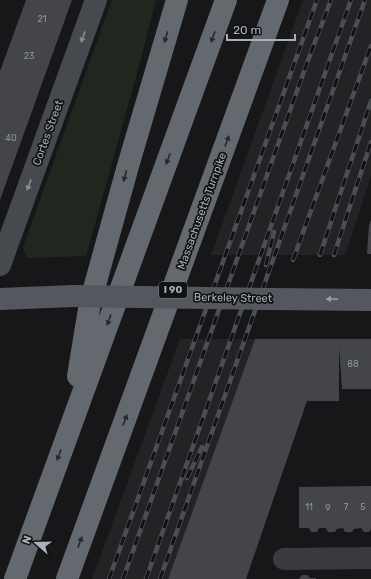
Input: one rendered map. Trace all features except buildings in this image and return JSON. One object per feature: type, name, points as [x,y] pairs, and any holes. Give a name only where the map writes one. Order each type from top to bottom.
[{"type":"highway","points":[[68,431],[90,303],[128,166],[177,0]]},
{"type":"highway","points":[[15,579],[226,0]]},
{"type":"highway","name":"Massachusetts Turnpike","points":[[67,579],[278,0]]},
{"type":"main road","name":"Berkeley Street","points":[[0,299],[73,296],[371,300]]},
{"type":"street","name":"Cortes Street","points":[[0,265],[96,0]]},
{"type":"street","points":[[284,559],[371,558]]},
{"type":"shaded area","points":[[112,0],[156,0],[86,256],[27,258],[23,247]]},
{"type":"shaded area","points":[[303,0],[371,0],[371,176],[345,255],[211,255]]},
{"type":"shaded area","points":[[180,339],[255,339],[168,579],[92,579]]},
{"type":"railway","points":[[109,579],[317,0]]},
{"type":"railway","points":[[123,579],[307,63],[331,0]]},
{"type":"railway","points":[[146,579],[351,0]]},
{"type":"railway","points":[[160,579],[365,0]]},
{"type":"railway","points":[[293,260],[371,46]]},
{"type":"railway","points":[[320,255],[371,101]]},
{"type":"railway","points":[[334,255],[371,142]]},
{"type":"railway","points":[[266,265],[274,232]]},
{"type":"railway","points":[[187,478],[202,447]]}]
